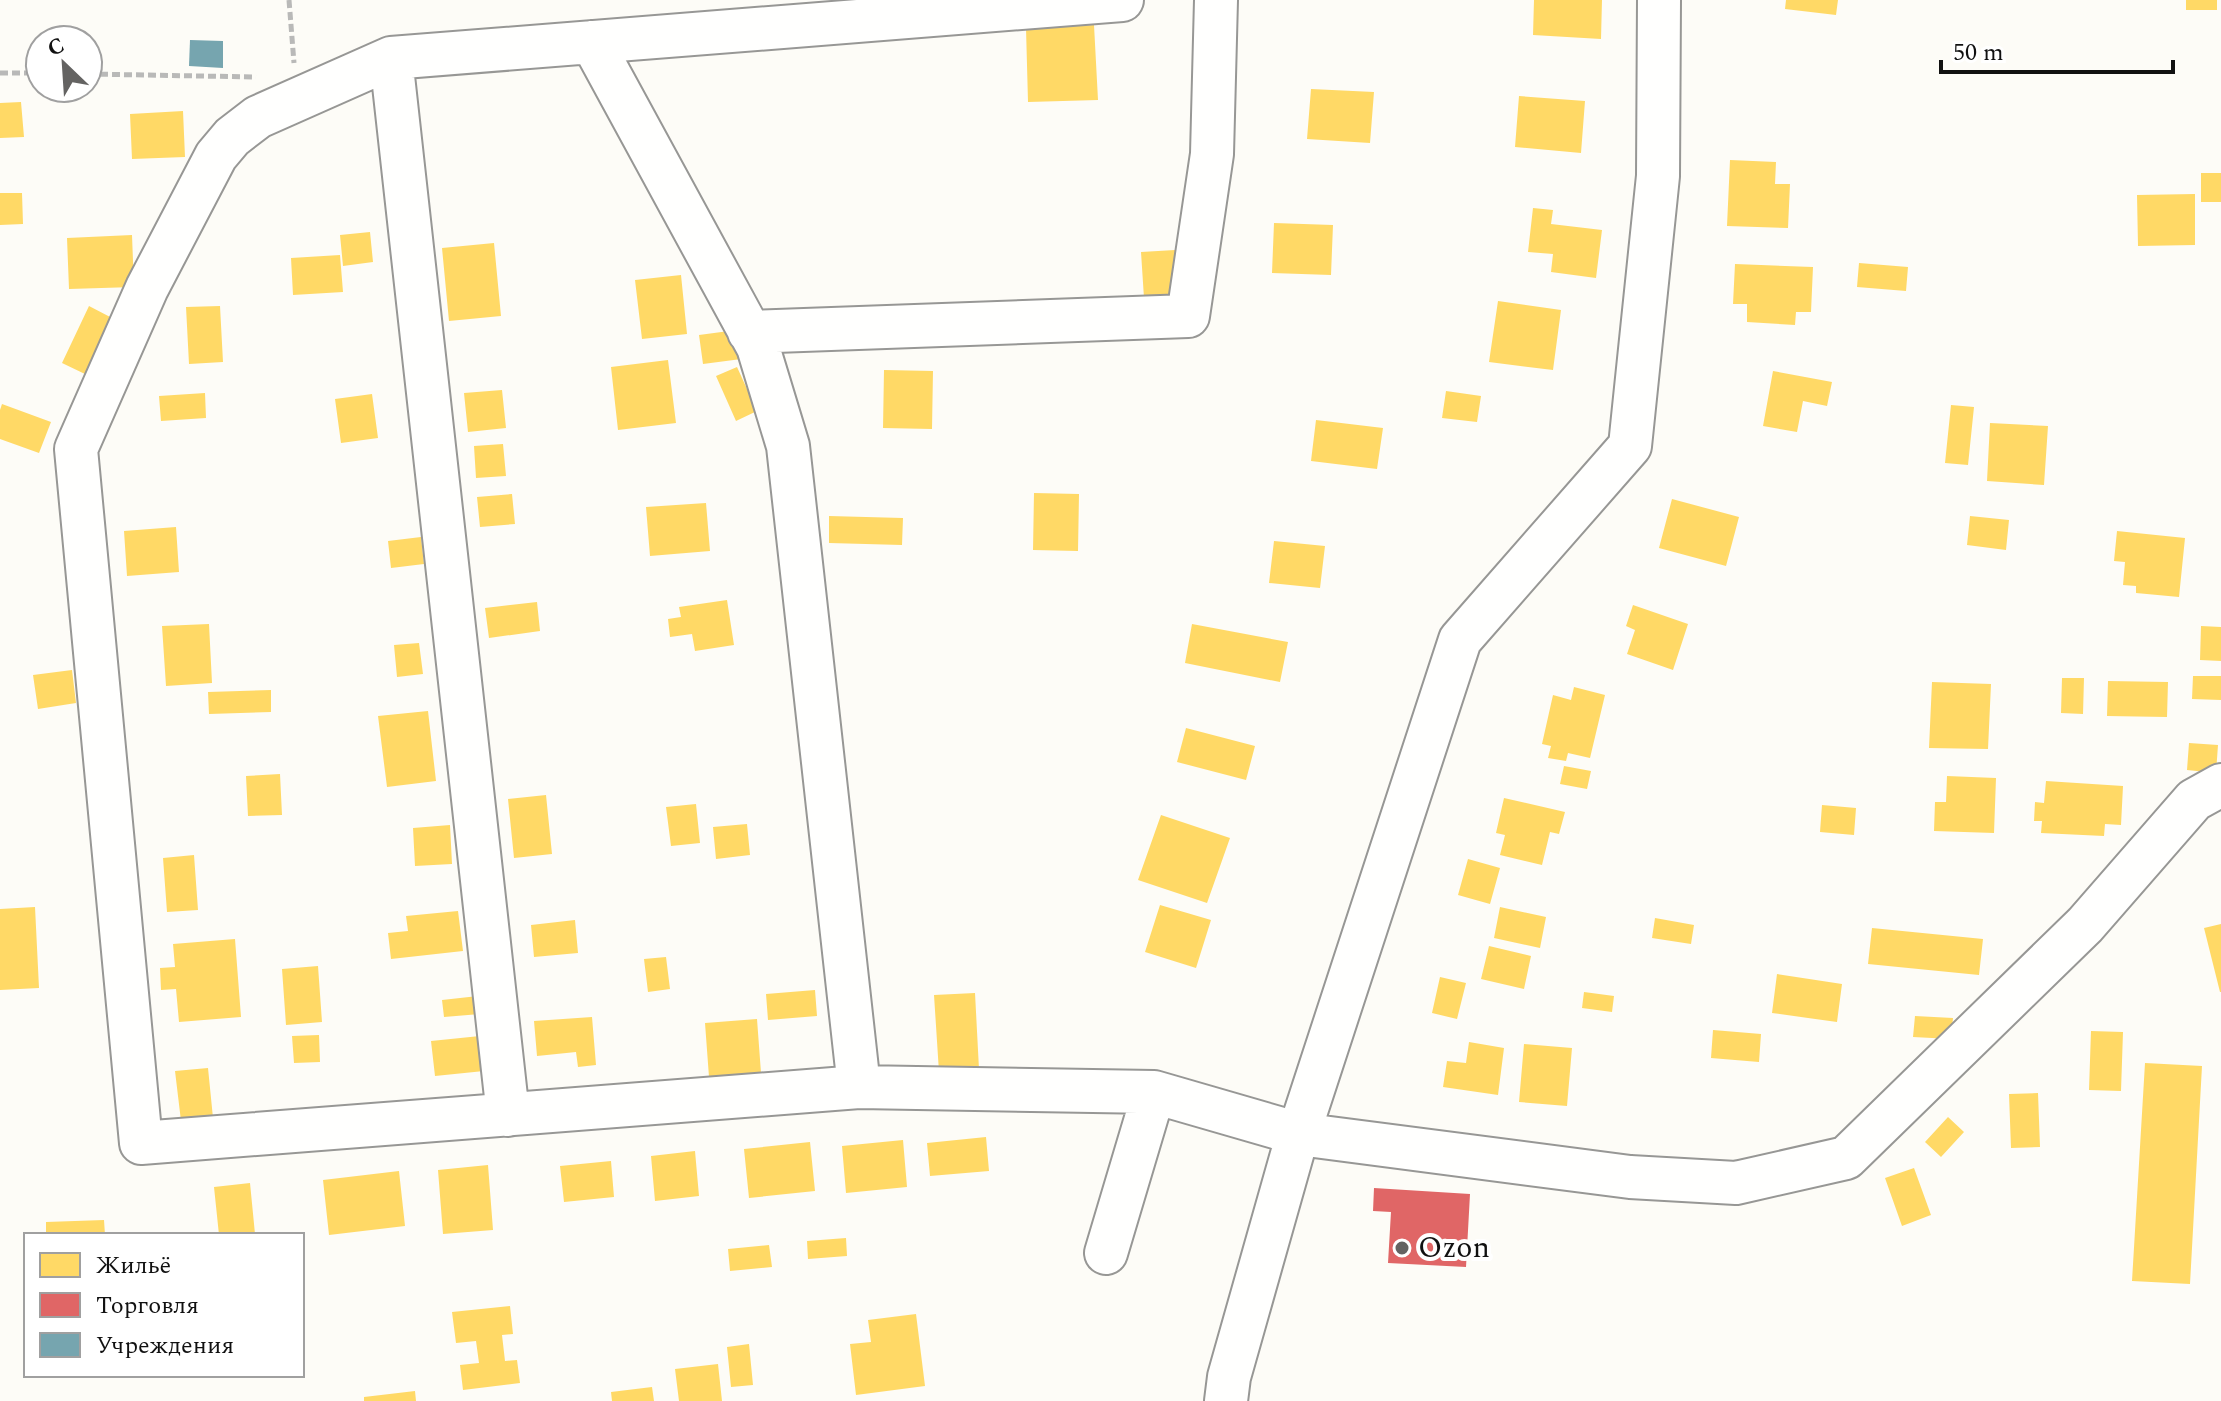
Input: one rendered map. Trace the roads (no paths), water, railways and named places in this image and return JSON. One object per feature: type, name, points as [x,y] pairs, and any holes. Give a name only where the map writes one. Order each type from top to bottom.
[{"type":"street","points":[[1122,0],[391,58],[258,117],[232,137],[216,156],[147,288],[76,449],[141,1143],[859,1087],[1154,1092],[1299,1134],[1630,1177],[1736,1183],[1846,1158],[2085,925],[2194,800],[2221,785]]},
{"type":"street","points":[[749,332],[1188,316],[1212,154],[1216,0]]},
{"type":"street","points":[[1226,1401],[1229,1377],[1299,1134],[1460,640],[1630,446],[1658,176],[1659,0]]},
{"type":"street","points":[[592,42],[749,332],[762,359],[788,446],[859,1087]]},
{"type":"street","points":[[391,58],[508,1115]]},
{"type":"street","points":[[1106,1253],[1154,1092]]},
{"type":"place","name":"Ozon","points":[[1402,1248]]}]
